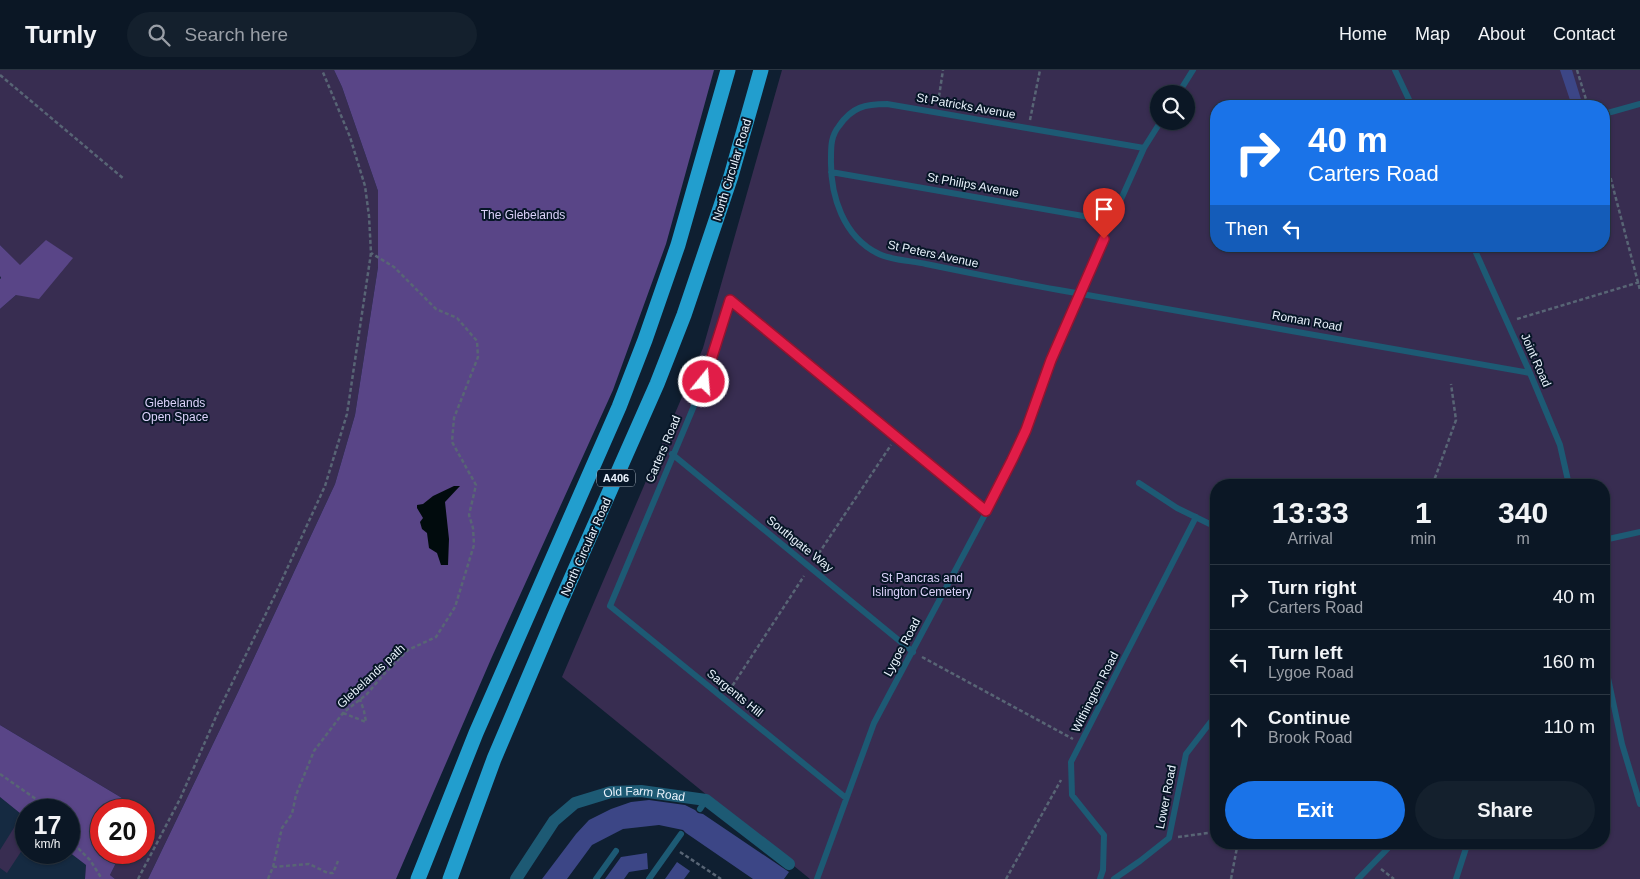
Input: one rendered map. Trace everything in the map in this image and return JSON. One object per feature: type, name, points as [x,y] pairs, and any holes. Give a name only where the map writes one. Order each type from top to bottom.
[{"type":"highway","name":"A406","points":[[418,879],[476,733],[615,416],[645,340],[678,245],[728,70]]},
{"type":"highway","name":"North Circular Road","points":[[450,879],[494,759],[657,384],[684,315],[731,176],[761,70]]},
{"type":"street","name":"Old Farm Road","points":[[516,879],[554,821],[575,803],[611,792],[641,791],[703,805],[789,864]]},
{"type":"lane","points":[[1184,85],[1193,70]]},
{"type":"lane","points":[[1395,70],[1409,100]]},
{"type":"lane","name":"St Patricks Avenue","points":[[830,172],[831,142],[838,126],[853,110],[870,104],[887,104],[1144,148]]},
{"type":"lane","points":[[1610,112],[1640,104]]},
{"type":"lane","name":"Lygoe Road","points":[[817,879],[874,723],[1006,475],[1026,430],[1051,360],[1079,293],[1144,148],[1155,130]]},
{"type":"lane","name":"St Philips Avenue","points":[[830,172],[1112,221]]},
{"type":"lane","name":"St Peters Avenue","points":[[830,172],[834,196],[841,214],[851,230],[864,243],[880,254],[979,275],[1079,293]]},
{"type":"lane","name":"Joint Road","points":[[1476,252],[1560,445],[1568,479]]},
{"type":"lane","name":"Roman Road","points":[[1079,293],[1530,373]]},
{"type":"lane","name":"Carters Road","points":[[610,606],[672,454],[704,382],[730,300],[986,511]]},
{"type":"lane","name":"Southgate Way","points":[[672,454],[913,652]]},
{"type":"lane","points":[[1139,483],[1177,508],[1210,524]]},
{"type":"lane","name":"Withington Road","points":[[1100,879],[1103,870],[1104,835],[1072,795],[1071,762],[1196,517]]},
{"type":"lane","points":[[1610,539],[1640,532]]},
{"type":"lane","name":"Sargents Hill","points":[[610,606],[846,798]]},
{"type":"lane","points":[[1610,687],[1622,744],[1640,804]]},
{"type":"lane","name":"Lower Road","points":[[1114,879],[1169,838],[1186,754],[1210,724]]},
{"type":"lane","points":[[649,879],[681,834]]},
{"type":"lane","points":[[1358,879],[1387,849]]},
{"type":"lane","points":[[1456,879],[1466,849]]},
{"type":"lane","points":[[596,879],[616,851]]},
{"type":"path","points":[[138,879],[180,799],[222,702],[326,486],[347,414],[371,253],[369,216],[364,186],[350,137],[322,70]]},
{"type":"path","points":[[936,112],[943,70]]},
{"type":"path","points":[[1029,129],[1040,70]]},
{"type":"path","points":[[1577,70],[1586,100]]},
{"type":"path","points":[[0,75],[124,179]]},
{"type":"path","points":[[1610,175],[1640,290]]},
{"type":"path","name":"Glebelands path","points":[[268,879],[273,867],[282,828],[292,814],[296,795],[314,751],[343,713],[367,694],[408,650],[436,637],[455,608],[474,545],[474,528],[469,515],[476,485],[452,442],[454,418],[478,357],[477,341],[457,318],[436,309],[394,267],[371,253]]},
{"type":"path","points":[[1507,322],[1639,282]]},
{"type":"path","points":[[1435,479],[1456,420],[1451,384]]},
{"type":"path","points":[[913,652],[1081,743]]},
{"type":"path","points":[[343,713],[366,722],[360,699]]},
{"type":"path","points":[[1006,879],[1071,762]]},
{"type":"path","points":[[0,774],[36,799]]},
{"type":"path","points":[[1169,838],[1210,833]]},
{"type":"path","points":[[672,846],[721,879]]},
{"type":"path","points":[[1232,879],[1237,849]]},
{"type":"path","points":[[80,850],[90,860],[102,879]]},
{"type":"path","points":[[273,867],[309,864],[328,873],[333,872],[338,861]]},
{"type":"path","points":[[1374,863],[1394,879]]},
{"type":"shaded area","points":[[454,486],[460,486],[445,502],[449,539],[448,565],[441,565],[437,553],[429,548],[427,533],[422,529],[420,522],[423,518],[417,505],[423,504],[433,496]]},
{"type":"shaded area","points":[[0,797],[15,809],[15,864],[80,864],[80,860],[86,865],[85,879],[0,879]]},
{"type":"green space","name":"Glebelands Open Space","points":[[0,70],[334,70],[342,87],[378,191],[378,267],[355,415],[335,484],[148,879],[115,879],[110,875],[116,864],[155,864],[155,799],[122,799],[0,725],[0,309],[16,295],[19,265],[0,245]]},
{"type":"green space","name":"The Glebelands","points":[[334,70],[714,70],[666,244],[613,390],[491,659],[396,879],[148,879],[335,484],[355,415],[378,267],[378,191],[342,87]]},
{"type":"green space","name":"St Pancras and Islington Cemetery","points":[[782,70],[1640,70],[1640,879],[810,879],[562,677],[703,348]]},
{"type":"green space","points":[[46,240],[73,258],[39,299],[16,295],[0,309],[0,245],[20,265]]},
{"type":"green space","points":[[0,725],[122,798],[90,799],[90,864],[116,864],[110,875],[115,879],[85,879],[86,865],[80,860],[80,799],[15,799],[15,809],[0,797]]},
{"type":"green space","points":[[15,826],[15,861],[7,873],[0,868],[0,850]]},
{"type":"building","points":[[1560,70],[1572,70],[1581,100],[1570,100]]},
{"type":"building","points":[[649,800],[685,805],[703,814],[789,872],[784,879],[753,879],[683,830],[659,825],[623,829],[592,845],[567,879],[542,879],[589,820],[631,802]]},
{"type":"building","points":[[647,853],[648,869],[629,872],[624,879],[605,879],[621,857]]},
{"type":"building","points":[[677,862],[690,871],[684,879],[665,879]]},
{"type":"route","points":[[704,382],[730,300],[986,511],[1006,475],[1026,430],[1051,360],[1104,239]]}]
